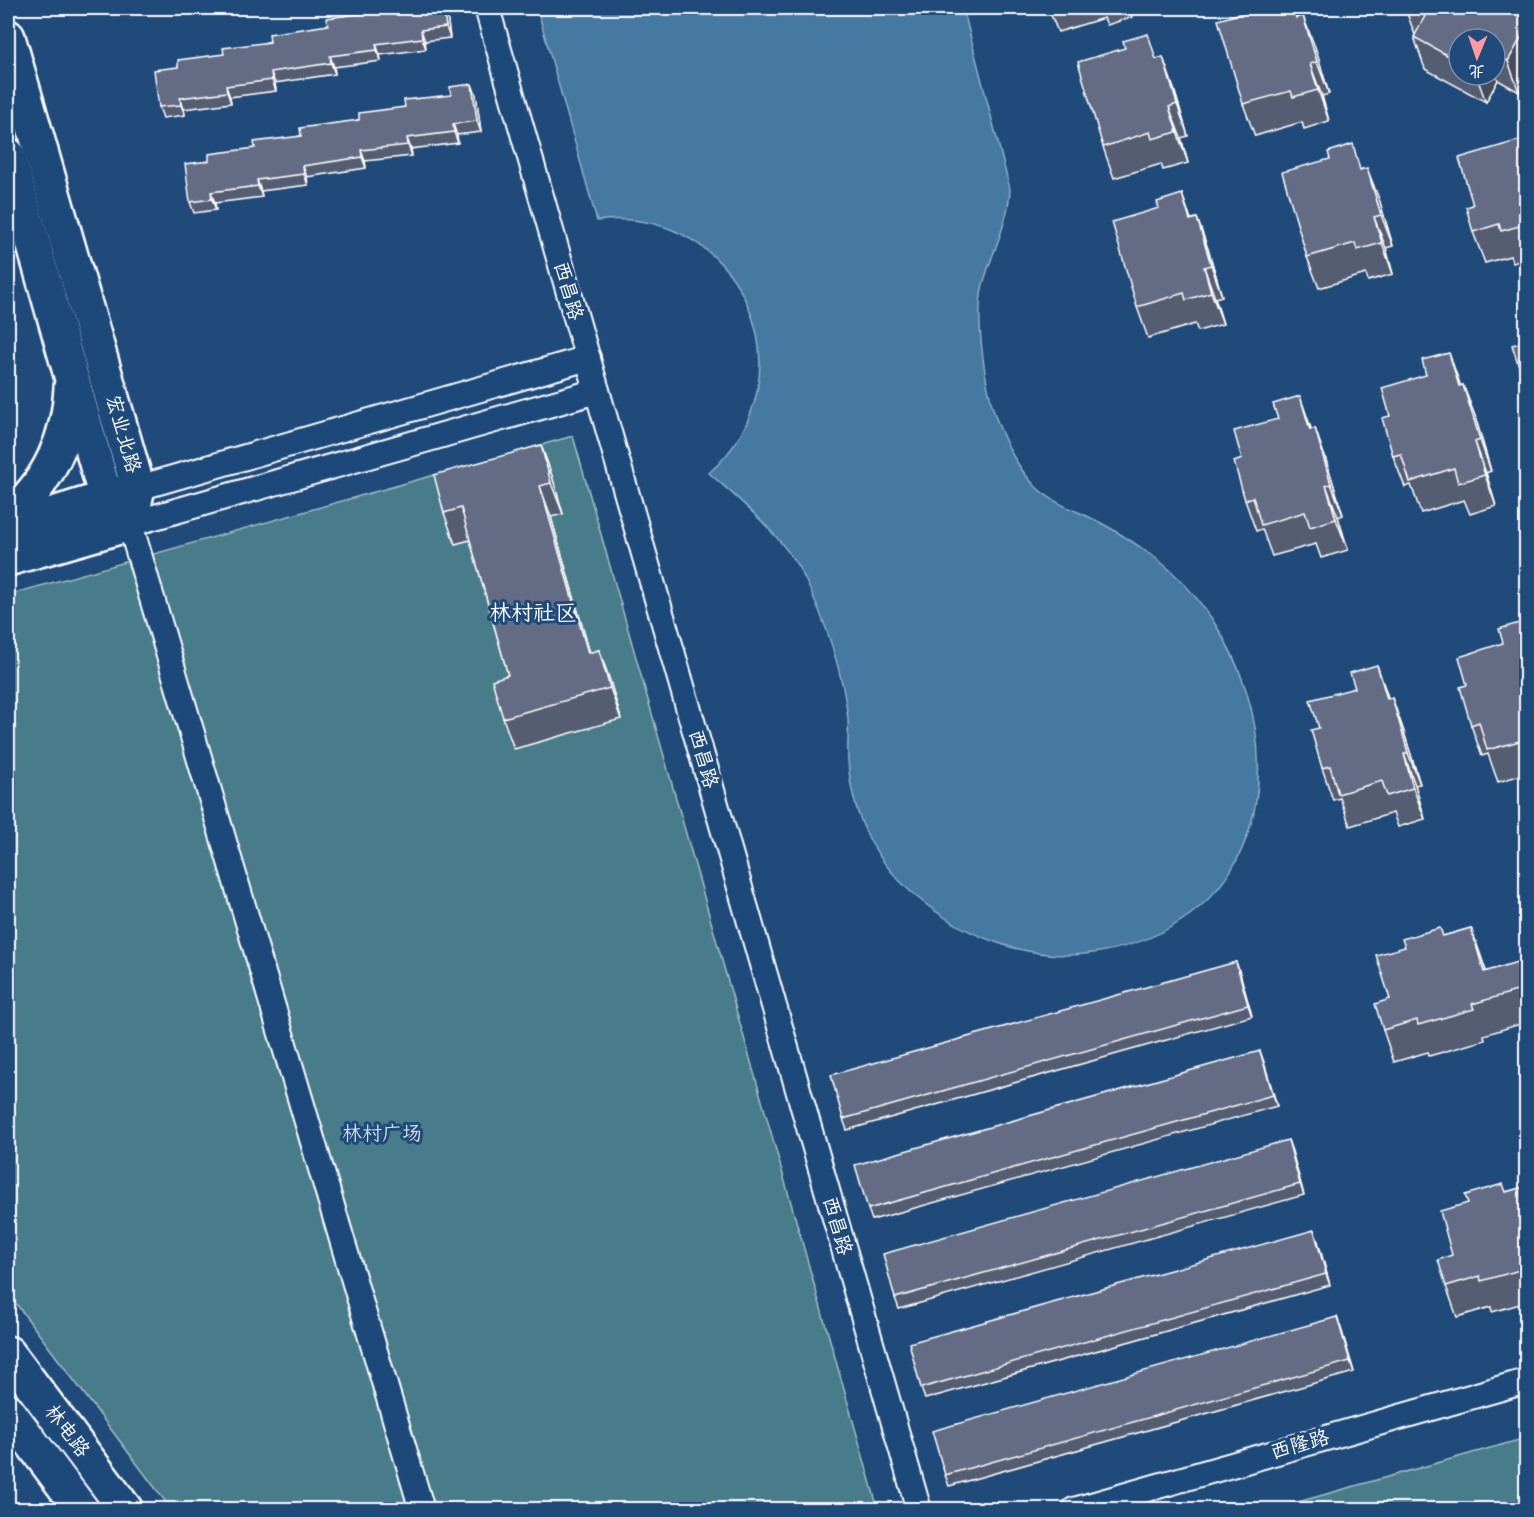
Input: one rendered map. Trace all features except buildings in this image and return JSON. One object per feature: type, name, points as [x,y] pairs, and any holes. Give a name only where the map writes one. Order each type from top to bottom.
[{"type":"main road","name":"宏业北路","points":[[8,37],[138,488],[130,524]]},
{"type":"main road","name":"宏业北路","points":[[8,156],[106,498],[130,524]]},
{"type":"main road","points":[[8,516],[39,485],[59,449],[70,408],[69,367]]},
{"type":"main road","points":[[8,528],[138,488]]},
{"type":"main road","points":[[8,559],[130,524]]},
{"type":"main road","name":"林电路","points":[[8,1353],[126,1509]]},
{"type":"main road","name":"林电路","points":[[8,1411],[76,1507]]},
{"type":"street","name":"西昌路","points":[[487,8],[919,1509]]},
{"type":"street","points":[[138,488],[588,358]]},
{"type":"street","points":[[422,1509],[130,524],[597,391]]},
{"type":"street","name":"西隆路","points":[[1074,1509],[1527,1381]]},
{"type":"green space","name":"林村广场","points":[[573,436],[878,1509],[171,1509],[8,1293],[8,595]]},
{"type":"green space","points":[[1526,1438],[1526,1509],[1273,1509]]},
{"type":"water","points":[[537,8],[963,8],[1010,189],[1007,213],[983,284],[980,317],[986,379],[1001,431],[1020,468],[1043,493],[1129,540],[1157,559],[1186,586],[1211,618],[1231,653],[1246,691],[1256,731],[1258,771],[1254,811],[1242,849],[1231,871],[1217,890],[1182,920],[1140,942],[1093,953],[1070,955],[1025,951],[982,937],[941,915],[907,888],[880,857],[861,822],[855,802],[848,761],[846,701],[832,646],[812,593],[795,562],[774,534],[709,473],[741,434],[757,390],[759,346],[747,304],[724,267],[690,239],[647,222],[597,221]]},
{"type":"district","name":"林村社区","points":[[533,613]]}]
